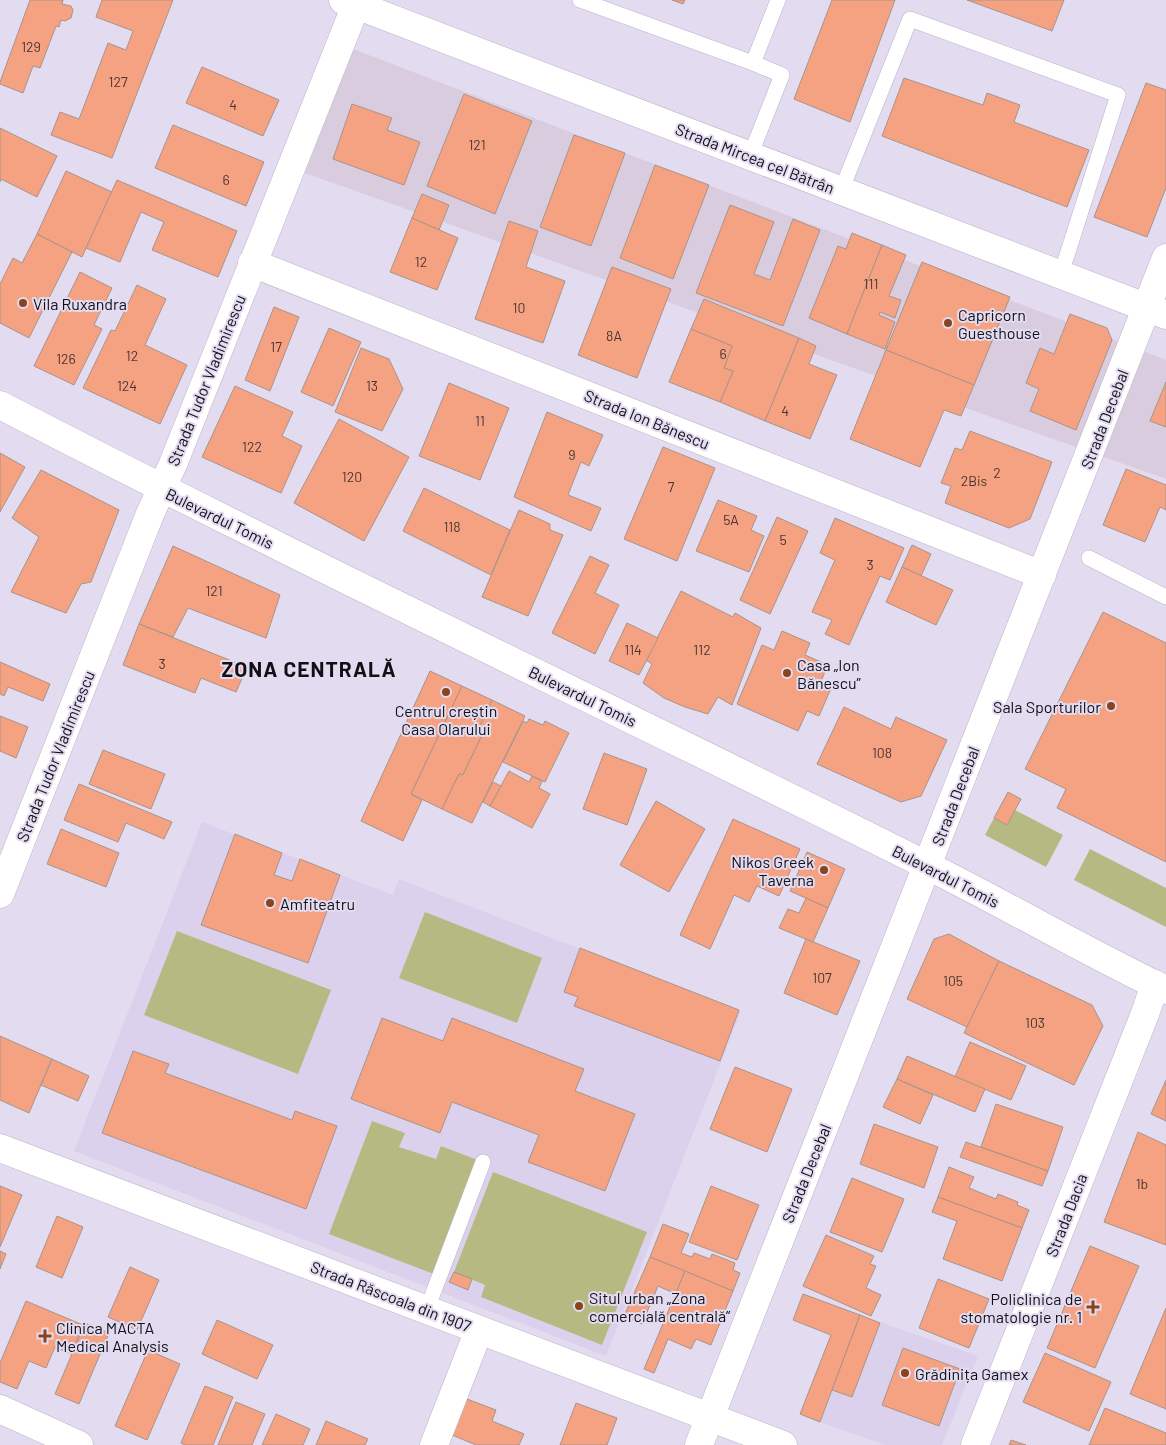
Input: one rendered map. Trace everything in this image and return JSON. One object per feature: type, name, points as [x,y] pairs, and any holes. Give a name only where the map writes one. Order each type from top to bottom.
[{"type":"street","name":"Strada Mircea cel Bătrân","points":[[366,5],[750,156],[1157,311]]},
{"type":"street","name":"Strada Tudor Vladimirescu","points":[[0,894],[252,263],[366,5]]},
{"type":"street","name":"Strada Decebal","points":[[699,1445],[1042,575],[1157,311],[1166,258]]},
{"type":"street","name":"Strada Ion Bănescu","points":[[252,263],[1042,575]]},
{"type":"street","name":"Bulevardul Tomis","points":[[0,405],[161,489],[927,866],[1160,987]]},
{"type":"street","name":"Strada Dacia","points":[[975,1445],[1146,1011],[1160,987]]},
{"type":"street","name":"Strada Răscoala din 1907","points":[[0,1148],[782,1445]]},
{"type":"street","points":[[434,1445],[479,1330]]},
{"type":"street","points":[[0,1409],[79,1445]]},
{"type":"lane","points":[[580,0],[782,75],[750,156]]},
{"type":"lane","points":[[753,63],[778,0]]},
{"type":"lane","points":[[841,191],[910,19],[1118,95],[1061,274]]},
{"type":"lane","points":[[1089,558],[1166,596]]},
{"type":"lane","points":[[427,1309],[483,1162]]},
{"type":"shaded area","points":[[353,49],[1166,360],[1166,479],[305,173]]},
{"type":"shaded area","points":[[202,822],[393,895],[399,879],[741,1011],[606,1356],[74,1151]]},
{"type":"shaded area","name":"Grădinița Gamex","points":[[860,1315],[978,1356],[942,1445],[885,1445],[820,1422]]},
{"type":"green space","points":[[1015,810],[1063,835],[1046,867],[985,835],[994,818],[1007,825]]},
{"type":"green space","points":[[1090,849],[1166,888],[1166,927],[1074,880]]},
{"type":"green space","points":[[425,912],[542,958],[517,1023],[399,978]]},
{"type":"green space","points":[[177,931],[331,990],[298,1074],[144,1015]]},
{"type":"green space","points":[[372,1121],[405,1133],[399,1147],[436,1159],[441,1146],[483,1162],[439,1276],[329,1234]]},
{"type":"green space","points":[[493,1172],[647,1232],[602,1345],[481,1297],[485,1285],[454,1272]]},
{"type":"building","points":[[30,0],[63,0],[62,4],[71,6],[73,10],[71,18],[65,21],[61,20],[59,27],[56,26],[40,68],[33,66],[23,93],[0,84],[0,82]]},
{"type":"building","points":[[102,0],[173,0],[112,158],[51,135],[60,112],[79,119],[108,43],[126,50],[133,31],[96,17]]},
{"type":"building","points":[[672,0],[685,0],[683,4]]},
{"type":"building","points":[[832,0],[895,0],[850,122],[794,99]]},
{"type":"building","points":[[967,0],[1064,0],[1052,31]]},
{"type":"building","points":[[202,67],[279,100],[263,136],[186,103]]},
{"type":"building","points":[[904,78],[983,105],[987,93],[1020,105],[1014,122],[1089,150],[1067,207],[882,136]]},
{"type":"building","points":[[1146,83],[1166,90],[1166,188],[1147,237],[1094,217]]},
{"type":"building","points":[[464,94],[532,121],[495,214],[427,186]]},
{"type":"building","points":[[352,104],[392,118],[387,130],[420,142],[404,185],[333,159]]},
{"type":"building","points":[[173,125],[264,162],[246,206],[155,168]]},
{"type":"building","points":[[0,128],[57,156],[37,197],[1,179],[0,182]]},
{"type":"building","points":[[574,135],[625,153],[591,246],[540,227]]},
{"type":"building","points":[[655,165],[709,185],[673,279],[620,258]]},
{"type":"building","points":[[66,171],[112,192],[82,257],[37,234]]},
{"type":"building","points":[[117,180],[237,231],[218,277],[152,250],[164,222],[141,212],[120,262],[86,248]]},
{"type":"building","points":[[422,194],[449,205],[439,230],[412,218]]},
{"type":"building","points":[[730,205],[774,222],[754,274],[770,280],[793,219],[820,230],[783,326],[696,293]]},
{"type":"building","points":[[412,218],[458,238],[437,290],[390,272]]},
{"type":"building","points":[[509,221],[538,231],[526,267],[565,281],[543,343],[475,319]]},
{"type":"building","points":[[852,233],[882,245],[847,334],[809,318],[838,246],[846,249]]},
{"type":"building","name":"Vila Ruxandra","points":[[37,234],[72,252],[29,338],[0,323],[0,284],[13,258],[22,263]]},
{"type":"building","points":[[882,245],[906,255],[889,296],[901,300],[895,318],[880,312],[879,315],[895,322],[885,349],[847,334]]},
{"type":"building","name":"Capricorn Guesthouse","points":[[922,262],[1010,297],[974,385],[886,350]]},
{"type":"building","points":[[612,267],[671,289],[637,378],[578,355]]},
{"type":"building","points":[[80,272],[112,288],[94,325],[102,329],[74,385],[34,366]]},
{"type":"building","points":[[137,285],[166,299],[145,345],[187,365],[160,424],[83,388],[111,330],[115,331]]},
{"type":"building","points":[[704,299],[799,338],[765,421],[720,402],[733,371],[724,368],[732,346],[691,329]]},
{"type":"building","points":[[274,307],[299,317],[270,391],[245,380]]},
{"type":"building","points":[[1070,314],[1107,328],[1112,340],[1076,430],[1030,411],[1039,389],[1026,383],[1040,348],[1054,354]]},
{"type":"building","points":[[329,328],[361,342],[333,406],[301,392]]},
{"type":"building","points":[[691,329],[732,346],[724,368],[733,371],[720,402],[669,382]]},
{"type":"building","points":[[799,338],[816,346],[809,364],[837,375],[810,439],[765,421]]},
{"type":"building","points":[[361,348],[389,359],[403,389],[382,431],[335,412]]},
{"type":"building","points":[[886,350],[974,385],[961,416],[944,410],[920,467],[850,439]]},
{"type":"building","points":[[1166,382],[1166,427],[1150,421]]},
{"type":"building","points":[[449,383],[509,408],[480,480],[419,456]]},
{"type":"building","points":[[235,386],[293,412],[282,436],[302,446],[281,493],[202,457]]},
{"type":"building","points":[[547,412],[603,435],[589,466],[581,462],[568,495],[601,508],[591,531],[514,497]]},
{"type":"building","points":[[339,419],[409,457],[364,541],[294,503]]},
{"type":"building","points":[[970,431],[1052,462],[1030,519],[1009,528],[945,503],[951,486],[941,483],[955,448],[962,450]]},
{"type":"building","points":[[663,447],[715,468],[677,561],[624,539]]},
{"type":"building","points":[[0,453],[25,467],[0,512]]},
{"type":"building","points":[[1126,469],[1166,485],[1166,510],[1160,507],[1145,542],[1103,525]]},
{"type":"building","points":[[41,470],[119,510],[91,582],[81,584],[66,613],[11,592],[39,537],[12,518]]},
{"type":"building","points":[[424,488],[510,530],[491,575],[403,531]]},
{"type":"building","points":[[718,500],[757,516],[751,530],[764,536],[749,572],[696,551]]},
{"type":"building","points":[[519,510],[550,524],[550,530],[563,535],[528,616],[482,597]]},
{"type":"building","points":[[777,517],[808,531],[770,614],[740,600]]},
{"type":"building","points":[[835,518],[904,548],[890,580],[880,576],[849,645],[825,634],[832,620],[812,612],[835,560],[820,553]]},
{"type":"building","points":[[912,545],[931,554],[921,576],[902,567]]},
{"type":"building","points":[[173,546],[280,595],[266,638],[188,608],[173,637],[139,624]]},
{"type":"building","points":[[590,556],[609,565],[595,593],[619,605],[595,654],[552,633]]},
{"type":"building","points":[[902,567],[953,590],[936,625],[886,602]]},
{"type":"building","points":[[681,591],[733,617],[735,613],[761,628],[732,705],[718,697],[708,714],[664,698],[643,683],[652,664],[646,660]]},
{"type":"building","name":"Sala Sporturilor","points":[[1103,612],[1166,643],[1166,862],[1057,808],[1066,789],[1025,769]]},
{"type":"building","points":[[627,623],[658,638],[639,675],[609,661]]},
{"type":"building","points":[[139,624],[247,667],[236,692],[201,678],[195,693],[123,665]]},
{"type":"building","name":"Casa „Ion Bănescu”","points":[[782,631],[810,643],[805,655],[828,665],[821,681],[832,686],[819,716],[807,711],[798,731],[737,704],[762,645],[774,650]]},
{"type":"building","points":[[0,662],[50,684],[43,701],[8,687],[4,696],[0,694]]},
{"type":"building","points":[[430,671],[462,686],[411,794],[422,800],[403,841],[361,821]]},
{"type":"building","points":[[462,686],[492,700],[478,730],[483,733],[463,775],[459,774],[442,809],[411,794]]},
{"type":"building","points":[[492,700],[525,716],[472,823],[442,809],[459,774],[463,775],[483,733],[478,730]]},
{"type":"building","points":[[844,707],[891,729],[896,717],[947,740],[921,796],[901,802],[817,764]]},
{"type":"building","points":[[0,716],[28,727],[16,758],[0,751]]},
{"type":"building","points":[[529,719],[543,725],[545,721],[569,733],[545,782],[503,762],[523,721],[527,723]]},
{"type":"building","points":[[103,750],[165,774],[151,809],[89,784]]},
{"type":"building","points":[[604,753],[647,769],[627,825],[583,809]]},
{"type":"building","points":[[509,771],[529,782],[532,776],[542,781],[539,788],[550,794],[532,828],[490,806]]},
{"type":"building","points":[[493,782],[501,786],[490,806],[483,802]]},
{"type":"building","points":[[79,784],[172,822],[164,839],[126,823],[118,842],[64,820]]},
{"type":"building","points":[[1008,792],[1021,799],[1007,825],[994,818]]},
{"type":"building","points":[[656,801],[705,829],[669,892],[620,865]]},
{"type":"building","points":[[733,819],[800,849],[779,896],[757,886],[749,902],[734,895],[710,949],[680,935]]},
{"type":"building","points":[[61,829],[119,853],[106,887],[47,864]]},
{"type":"building","name":"Amfiteatru","points":[[235,834],[282,853],[274,875],[292,881],[300,859],[340,875],[308,963],[201,925]]},
{"type":"building","points":[[807,852],[845,869],[828,908],[790,891]]},
{"type":"building","points":[[806,898],[828,908],[813,942],[779,928],[788,909],[799,913]]},
{"type":"building","points":[[949,934],[999,961],[967,1027],[907,999],[934,939]]},
{"type":"building","points":[[806,939],[860,961],[837,1015],[784,993]]},
{"type":"building","points":[[580,948],[739,1010],[720,1061],[574,1006],[578,997],[564,992]]},
{"type":"building","points":[[999,961],[1092,1005],[1103,1026],[1074,1085],[964,1033]]},
{"type":"building","points":[[382,1018],[443,1041],[452,1018],[584,1069],[575,1091],[635,1114],[605,1191],[528,1162],[539,1135],[452,1102],[440,1133],[351,1099]]},
{"type":"building","points":[[0,1036],[52,1059],[29,1113],[0,1100]]},
{"type":"building","points":[[970,1042],[1026,1066],[1011,1100],[955,1077]]},
{"type":"building","points":[[133,1051],[169,1064],[165,1073],[292,1120],[295,1111],[337,1126],[306,1209],[102,1133]]},
{"type":"building","points":[[907,1056],[985,1089],[975,1112],[897,1079]]},
{"type":"building","points":[[52,1059],[89,1076],[78,1101],[41,1085]]},
{"type":"building","points":[[735,1067],[792,1089],[767,1152],[710,1129]]},
{"type":"building","points":[[897,1079],[933,1095],[920,1124],[883,1107]]},
{"type":"building","points":[[1166,1080],[1166,1121],[1151,1114]]},
{"type":"building","points":[[996,1104],[1063,1127],[1048,1171],[981,1147]]},
{"type":"building","points":[[874,1124],[938,1147],[924,1188],[860,1164]]},
{"type":"building","points":[[1138,1132],[1166,1145],[1166,1245],[1104,1222]]},
{"type":"building","points":[[966,1142],[1048,1171],[1042,1186],[960,1157]]},
{"type":"building","points":[[949,1167],[974,1177],[969,1188],[996,1199],[998,1194],[1018,1202],[1017,1205],[1029,1210],[1022,1228],[938,1197]]},
{"type":"building","points":[[852,1178],[904,1199],[882,1252],[830,1232]]},
{"type":"building","points":[[0,1186],[22,1195],[0,1247]]},
{"type":"building","points":[[711,1186],[759,1205],[737,1260],[689,1242]]},
{"type":"building","points":[[938,1197],[1022,1228],[1002,1281],[943,1259],[957,1221],[932,1212]]},
{"type":"building","points":[[57,1216],[83,1227],[62,1278],[36,1267]]},
{"type":"building","points":[[663,1224],[689,1234],[681,1253],[692,1257],[694,1253],[710,1259],[712,1254],[735,1263],[733,1270],[740,1273],[733,1291],[650,1257]]},
{"type":"building","points":[[826,1235],[874,1256],[870,1264],[876,1266],[866,1288],[881,1295],[871,1316],[803,1286]]},
{"type":"building","name":"Policlinica de stomatologie nr. 1","points":[[1090,1246],[1139,1266],[1095,1368],[1047,1348]]},
{"type":"building","points":[[0,1251],[6,1254],[0,1269]]},
{"type":"building","points":[[650,1257],[685,1271],[676,1294],[658,1286],[642,1324],[624,1316]]},
{"type":"building","points":[[130,1267],[159,1280],[137,1330],[108,1317]]},
{"type":"building","points":[[685,1271],[733,1291],[711,1345],[696,1339],[691,1349],[668,1339],[654,1373],[644,1369]]},
{"type":"building","points":[[454,1272],[472,1279],[468,1290],[449,1282]]},
{"type":"building","points":[[938,1279],[989,1299],[969,1348],[919,1328]]},
{"type":"building","points":[[803,1294],[860,1315],[820,1422],[800,1414],[831,1335],[793,1320]]},
{"type":"building","name":"Clinica MACTA Medical Analysis","points":[[26,1301],[83,1325],[71,1354],[55,1347],[46,1368],[29,1361],[17,1389],[0,1382],[0,1363]]},
{"type":"building","points":[[1166,1308],[1166,1409],[1130,1394]]},
{"type":"building","points":[[860,1315],[880,1323],[852,1397],[832,1390]]},
{"type":"building","points":[[217,1320],[273,1345],[257,1379],[202,1354]]},
{"type":"building","points":[[85,1323],[109,1333],[79,1404],[55,1394]]},
{"type":"building","points":[[903,1348],[960,1369],[939,1426],[882,1405]]},
{"type":"building","points":[[148,1350],[180,1364],[147,1440],[115,1426]]},
{"type":"building","points":[[1045,1353],[1111,1382],[1089,1431],[1023,1402]]},
{"type":"building","points":[[205,1386],[233,1397],[213,1445],[185,1445],[181,1443]]},
{"type":"building","points":[[467,1399],[496,1410],[492,1421],[524,1434],[519,1445],[476,1445],[452,1435]]},
{"type":"building","points":[[236,1402],[265,1414],[252,1445],[218,1445]]},
{"type":"building","points":[[576,1403],[617,1418],[607,1445],[560,1445]]},
{"type":"building","points":[[1105,1408],[1166,1433],[1166,1445],[1089,1445]]},
{"type":"building","points":[[276,1414],[310,1429],[303,1445],[262,1445]]},
{"type":"building","points":[[326,1421],[368,1439],[365,1445],[316,1445]]},
{"type":"building","points":[[1011,1440],[1026,1445],[1009,1445]]},
{"type":"place","name":"Vila Ruxandra","points":[[23,303]]},
{"type":"place","name":"Capricorn Guesthouse","points":[[948,323]]},
{"type":"place","name":"Casa „Ion Bănescu”","points":[[787,673]]},
{"type":"place","name":"Centrul creștin Casa Olarului","points":[[446,692]]},
{"type":"place","name":"Sala Sporturilor","points":[[1111,706]]},
{"type":"place","name":"Nikos Greek Taverna","points":[[824,870]]},
{"type":"place","name":"Amfiteatru","points":[[270,903]]},
{"type":"place","name":"Situl urban „Zona comercială centrală”","points":[[579,1306]]},
{"type":"place","name":"Policlinica de stomatologie nr. 1","points":[[1093,1307]]},
{"type":"place","name":"Clinica MACTA Medical Analysis","points":[[45,1336]]},
{"type":"place","name":"Grădinița Gamex","points":[[905,1373]]},
{"type":"district","name":"ZONA CENTRALĂ","points":[[309,668]]}]
